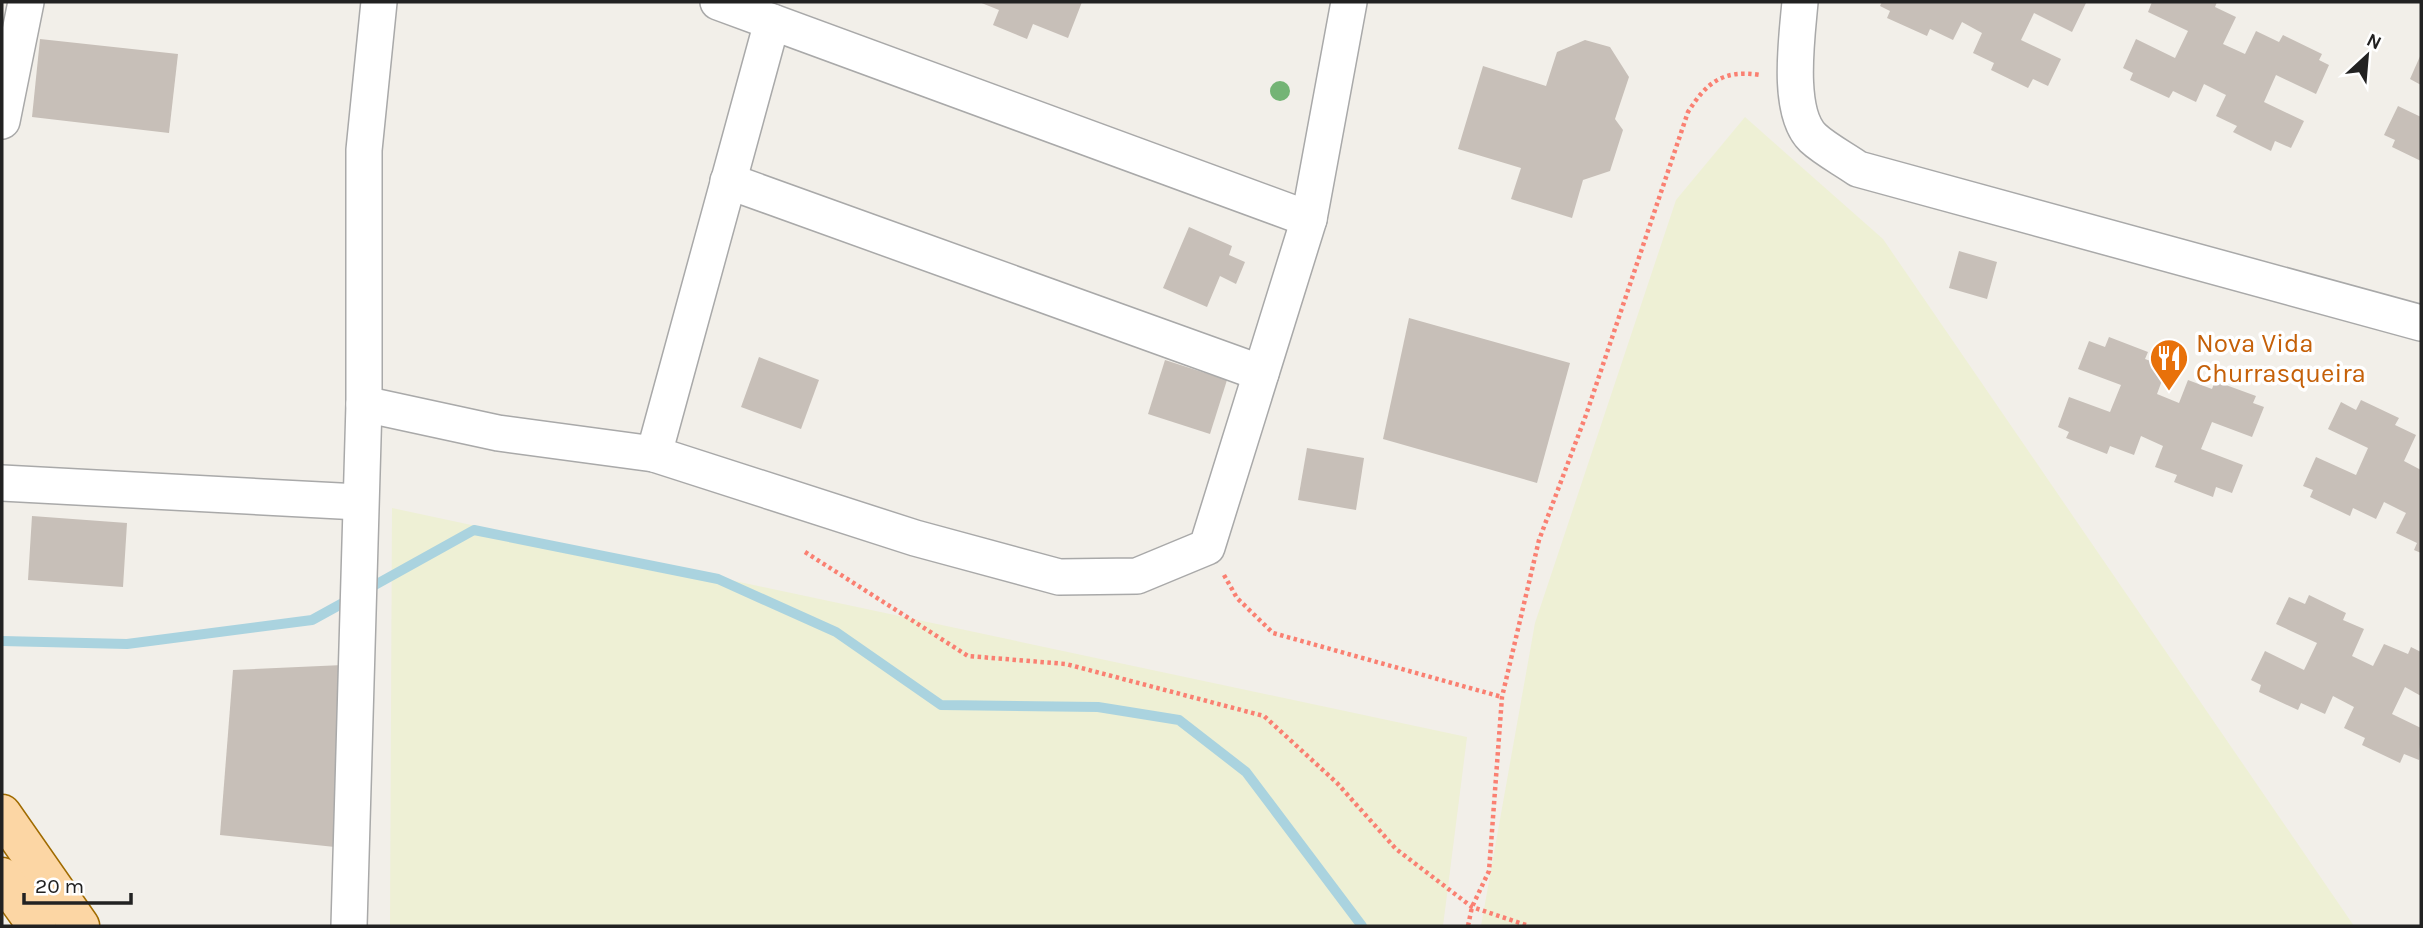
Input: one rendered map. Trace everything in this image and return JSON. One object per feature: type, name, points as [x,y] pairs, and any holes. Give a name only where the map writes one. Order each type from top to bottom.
[{"type":"main road","points":[[2,814],[80,926]]},
{"type":"main road","points":[[2,878],[37,926]]},
{"type":"street","points":[[2,121],[26,2]]},
{"type":"street","points":[[349,926],[359,502],[364,404],[364,150],[379,2]]},
{"type":"street","points":[[718,2],[1309,219]]},
{"type":"street","points":[[364,404],[498,433],[654,454],[915,538],[1059,576],[1137,576],[1208,547],[1309,219],[1349,2]]},
{"type":"street","points":[[1800,2],[1796,82],[1800,114],[1812,137],[1858,169],[2421,323]]},
{"type":"street","points":[[654,454],[772,22]]},
{"type":"street","points":[[728,181],[1261,373]]},
{"type":"street","points":[[2,483],[359,502]]},
{"type":"path","points":[[1468,926],[1472,907],[1489,872],[1502,697],[1539,540],[1586,415],[1688,112],[1702,88],[1723,76],[1754,74],[1796,82]]},
{"type":"path","points":[[1208,547],[1237,598],[1273,633],[1502,697]]},
{"type":"path","points":[[805,552],[888,602],[968,656],[1066,664],[1264,716],[1337,783],[1396,849],[1472,907],[1529,926]]},
{"type":"green space","points":[[1745,117],[1883,239],[2354,926],[1481,926],[1535,623],[1676,200]]},
{"type":"green space","points":[[392,508],[1467,737],[1443,926],[390,926]]},
{"type":"building","points":[[979,2],[1082,2],[1068,38],[1033,24],[1027,39],[993,25],[999,10]]},
{"type":"building","points":[[1882,2],[2086,3],[2072,32],[2034,13],[2021,40],[2061,59],[2048,86],[2033,79],[2028,88],[1991,70],[1994,63],[1973,53],[1982,33],[1962,22],[1953,40],[1930,29],[1927,36],[1887,18],[1890,11],[1880,6]]},
{"type":"building","points":[[2152,2],[2217,2],[2215,7],[2236,17],[2223,44],[2245,54],[2256,31],[2279,42],[2283,35],[2322,54],[2319,60],[2329,65],[2316,94],[2276,75],[2264,102],[2304,121],[2291,148],[2275,141],[2271,151],[2233,132],[2237,126],[2216,116],[2226,95],[2204,84],[2196,102],[2173,91],[2169,98],[2130,80],[2133,73],[2123,68],[2136,39],[2175,58],[2188,31],[2148,12]]},
{"type":"building","points":[[40,39],[178,54],[169,133],[32,117]]},
{"type":"building","points":[[1585,40],[1610,47],[1629,77],[1615,119],[1623,130],[1610,171],[1583,180],[1572,218],[1511,199],[1521,168],[1458,149],[1483,66],[1546,86],[1557,52]]},
{"type":"building","points":[[2421,54],[2421,85],[2410,79]]},
{"type":"building","points":[[2398,106],[2421,117],[2421,161],[2392,147],[2395,140],[2384,135]]},
{"type":"building","points":[[1189,227],[1232,246],[1229,255],[1245,262],[1236,284],[1220,276],[1207,307],[1163,288]]},
{"type":"building","points":[[1959,251],[1997,262],[1987,299],[1949,288]]},
{"type":"building","points":[[1409,318],[1570,363],[1537,483],[1383,439]]},
{"type":"building","points":[[2109,337],[2148,352],[2145,359],[2167,367],[2157,394],[2179,403],[2188,380],[2212,389],[2215,381],[2256,396],[2253,403],[2264,407],[2252,437],[2212,422],[2201,449],[2243,465],[2232,493],[2216,487],[2213,497],[2174,482],[2177,475],[2155,467],[2163,446],[2141,436],[2134,455],[2110,446],[2107,454],[2066,438],[2069,432],[2058,427],[2069,397],[2110,412],[2121,385],[2078,369],[2089,341],[2105,347]]},
{"type":"building","points":[[759,357],[819,380],[801,429],[741,407]]},
{"type":"building","points":[[1165,360],[1227,380],[1210,434],[1148,414]]},
{"type":"building","points":[[2361,400],[2399,418],[2395,425],[2416,435],[2404,461],[2421,470],[2421,553],[2414,550],[2417,543],[2396,533],[2406,513],[2384,502],[2376,519],[2353,508],[2350,516],[2310,497],[2313,490],[2303,486],[2316,457],[2356,475],[2368,448],[2328,429],[2341,402],[2356,410]]},
{"type":"building","points":[[1307,448],[1364,458],[1356,510],[1298,500]]},
{"type":"building","points":[[32,516],[127,523],[123,587],[28,580]]},
{"type":"building","points":[[2309,595],[2346,613],[2343,620],[2364,629],[2352,656],[2373,666],[2384,644],[2408,654],[2411,647],[2421,652],[2421,696],[2405,687],[2392,714],[2421,728],[2419,760],[2404,754],[2400,763],[2362,745],[2365,738],[2344,728],[2354,707],[2333,696],[2325,714],[2301,703],[2298,710],[2259,692],[2261,685],[2251,680],[2265,651],[2304,670],[2317,643],[2276,624],[2289,597],[2305,604]]},
{"type":"building","points":[[343,665],[335,847],[220,835],[233,670]]},
{"type":"waterway","points":[[366,590],[474,530],[718,579],[836,632],[941,705],[1098,707],[1179,720],[1246,772],[1362,926]]},
{"type":"waterway","points":[[2,641],[127,644],[312,620],[352,598]]},
{"type":"place","name":"Nova Vida Churrasqueira","points":[[2169,392]]}]
